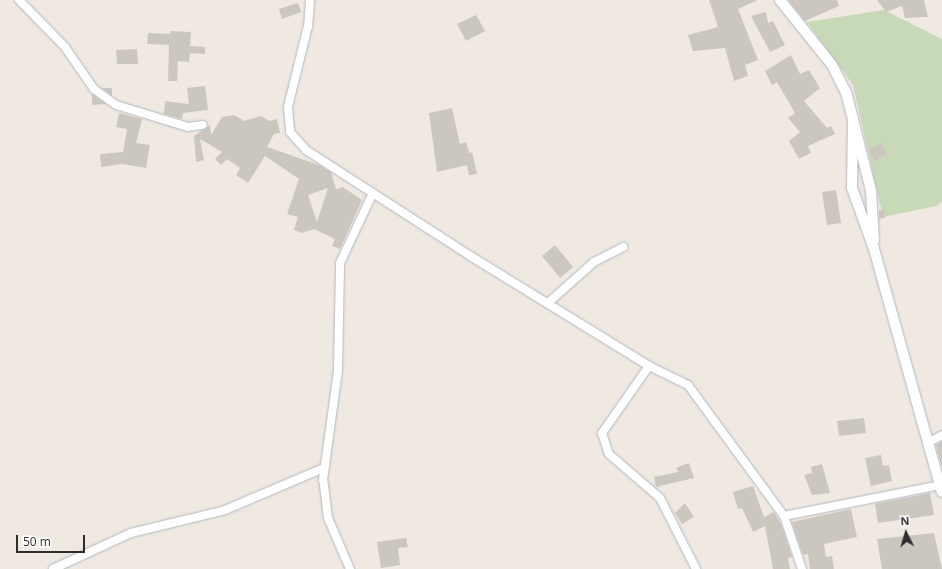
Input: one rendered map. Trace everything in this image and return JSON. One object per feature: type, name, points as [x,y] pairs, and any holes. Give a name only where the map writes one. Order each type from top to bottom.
[{"type":"street","points":[[19,0],[64,47],[94,89],[116,105],[188,127],[202,125]]},
{"type":"street","points":[[310,0],[308,26],[288,107],[290,132],[306,150],[372,195],[649,366],[688,385],[784,516],[799,568]]},
{"type":"street","points":[[780,0],[832,65],[853,118],[871,191],[874,249]]},
{"type":"street","points":[[784,516],[941,489],[874,249],[852,188],[853,118]]},
{"type":"street","points":[[350,569],[328,518],[324,468],[338,370],[340,263],[372,195]]},
{"type":"street","points":[[548,303],[574,277],[623,247]]},
{"type":"street","points":[[649,366],[602,433],[609,454],[660,498],[696,569]]},
{"type":"street","points":[[929,442],[942,435]]},
{"type":"street","points":[[53,569],[131,533],[225,510],[324,468]]},
{"type":"green space","points":[[884,10],[942,39],[942,202],[936,206],[883,217],[853,85],[807,22]]},
{"type":"building","points":[[709,0],[758,0],[738,9],[758,60],[745,65],[748,76],[734,81],[725,48],[693,51],[688,35],[718,27]]},
{"type":"building","points":[[788,0],[837,0],[839,6],[805,21]]},
{"type":"building","points":[[877,0],[924,0],[928,17],[905,18],[902,6],[886,12]]},
{"type":"building","points":[[298,3],[301,12],[282,19],[279,9]]},
{"type":"building","points":[[766,12],[768,23],[773,21],[785,45],[770,52],[751,16]]},
{"type":"building","points":[[476,15],[485,31],[466,41],[457,24]]},
{"type":"building","points":[[170,31],[191,32],[190,46],[205,47],[205,54],[190,53],[189,62],[178,61],[177,81],[168,81],[169,45],[147,44],[148,33],[170,34]]},
{"type":"building","points":[[137,49],[138,64],[117,64],[116,50]]},
{"type":"building","points":[[791,55],[800,74],[809,70],[820,88],[804,101],[827,128],[831,126],[835,134],[808,146],[811,153],[799,159],[789,141],[800,132],[788,118],[795,113],[777,82],[772,85],[765,71]]},
{"type":"building","points":[[205,86],[208,110],[183,113],[182,119],[164,114],[165,101],[189,104],[187,88]]},
{"type":"building","points":[[102,88],[112,88],[112,96]]},
{"type":"building","points":[[92,94],[106,104],[92,105]]},
{"type":"building","points":[[452,108],[460,144],[466,142],[469,153],[472,152],[477,174],[469,175],[467,165],[437,172],[429,113]]},
{"type":"building","points":[[119,113],[142,119],[136,143],[150,145],[146,168],[122,164],[101,167],[100,154],[123,152],[127,129],[116,127]]},
{"type":"building","points":[[234,115],[244,121],[261,116],[270,121],[277,119],[280,133],[274,134],[267,147],[319,165],[331,172],[336,189],[343,187],[362,200],[340,249],[332,246],[335,239],[314,229],[302,233],[294,230],[298,217],[287,214],[299,179],[265,156],[248,183],[236,175],[240,168],[227,159],[221,165],[215,159],[222,152],[200,139],[204,160],[196,162],[194,136],[210,125],[211,135],[222,117]],"holes":[[[328,188],[317,222],[308,195]]]},
{"type":"building","points":[[882,143],[887,155],[874,161],[869,149]]},
{"type":"building","points":[[836,190],[841,223],[827,225],[822,192]]},
{"type":"building","points":[[879,210],[884,210],[885,218],[879,219]]},
{"type":"building","points":[[555,245],[573,267],[560,278],[542,256]]},
{"type":"building","points":[[864,418],[866,433],[839,436],[837,421]]},
{"type":"building","points":[[942,441],[942,468],[936,445]]},
{"type":"building","points":[[881,455],[883,466],[889,465],[892,481],[871,486],[865,458]]},
{"type":"building","points":[[689,463],[694,478],[656,487],[654,477],[678,472],[676,468]]},
{"type":"building","points":[[822,464],[830,493],[812,495],[804,475],[812,473],[811,467]]},
{"type":"building","points":[[753,486],[764,517],[774,512],[781,524],[792,557],[788,558],[790,569],[773,569],[765,526],[753,532],[742,508],[738,509],[733,492]]},
{"type":"building","points":[[930,493],[934,515],[878,523],[875,504]]},
{"type":"building","points":[[685,503],[694,517],[682,524],[675,513]]},
{"type":"building","points":[[851,509],[857,537],[824,544],[826,557],[832,556],[834,569],[810,569],[808,554],[803,555],[792,522]]},
{"type":"building","points":[[934,533],[942,569],[882,569],[877,539]]},
{"type":"building","points":[[406,538],[408,547],[398,548],[400,565],[381,568],[377,542]]}]
